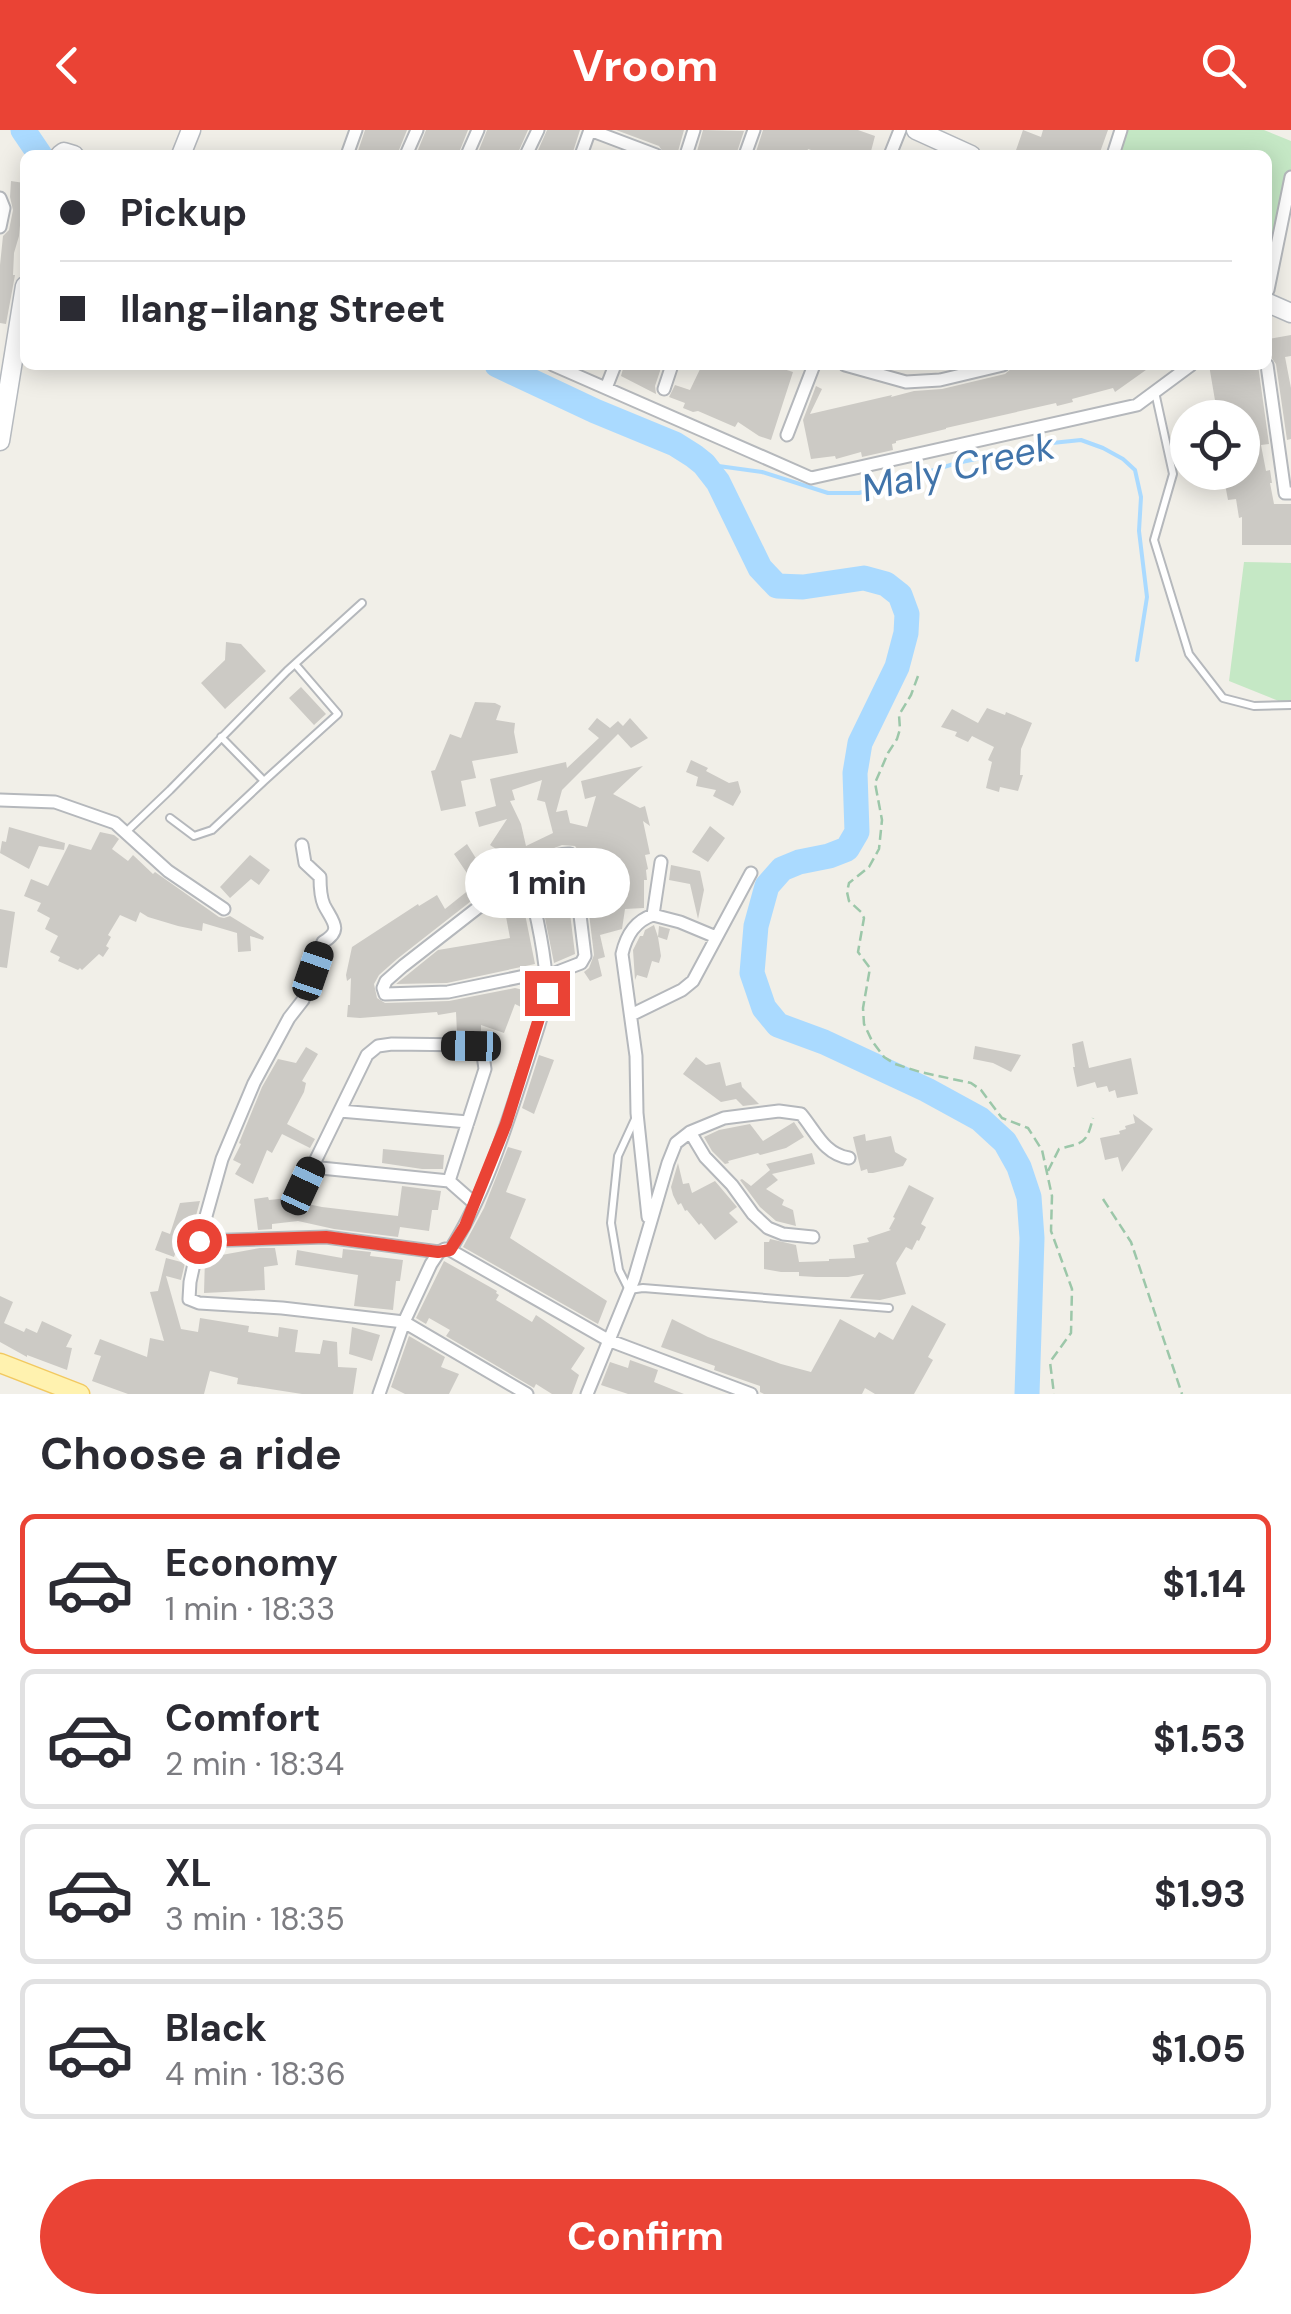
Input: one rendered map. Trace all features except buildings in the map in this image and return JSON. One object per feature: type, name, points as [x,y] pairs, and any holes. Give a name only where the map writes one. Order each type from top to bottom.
[{"type":"main road","points":[[0,1363],[80,1394]]},
{"type":"street","points":[[590,130],[643,150]]},
{"type":"street","points":[[916,130],[954,138]]},
{"type":"street","points":[[1272,270],[1291,177]]},
{"type":"street","points":[[0,227],[4,208],[1,199]]},
{"type":"street","points":[[0,441],[20,317]]},
{"type":"street","points":[[566,370],[810,478],[1137,404],[1184,370]]},
{"type":"street","points":[[606,388],[613,370]]},
{"type":"street","points":[[664,389],[670,370]]},
{"type":"street","points":[[787,436],[812,370]]},
{"type":"street","points":[[862,370],[906,382],[940,380],[982,370]]},
{"type":"street","points":[[1268,370],[1285,492],[1291,493]]},
{"type":"street","points":[[0,800],[55,802],[115,823],[168,871],[224,908]]},
{"type":"street","points":[[302,845],[305,863],[320,878],[321,895],[334,922],[334,932],[323,942],[303,1000],[254,1083],[222,1159],[199,1241],[189,1299],[404,1322],[527,1394]]},
{"type":"street","points":[[570,854],[573,858],[585,956],[581,963],[550,975],[544,972],[448,992],[384,994],[386,981],[403,966],[526,874],[557,855],[570,854]]},
{"type":"street","points":[[653,914],[661,862]]},
{"type":"street","points":[[631,1016],[693,981],[750,872]]},
{"type":"street","points":[[379,1394],[404,1322],[444,1250],[465,1226],[506,1124],[547,993],[535,907],[526,874]]},
{"type":"street","points":[[650,1226],[636,1056],[622,954],[638,923],[653,914],[716,938]]},
{"type":"street","points":[[303,1186],[367,1055],[378,1046],[392,1044],[471,1046],[483,1054],[484,1070],[450,1181]]},
{"type":"street","points":[[340,1110],[468,1122]]},
{"type":"street","points":[[586,1394],[629,1290],[676,1143],[690,1132],[724,1118],[796,1112],[806,1119],[824,1146],[836,1156],[849,1158]]},
{"type":"street","points":[[690,1132],[705,1157],[768,1228],[784,1234],[813,1236]]},
{"type":"street","points":[[311,1167],[450,1181],[474,1203]]},
{"type":"street","points":[[199,1241],[326,1237],[444,1250],[608,1340],[752,1394]]},
{"type":"lane","points":[[1155,392],[1173,474],[1154,540],[1190,654],[1224,698],[1254,706],[1291,705]]},
{"type":"lane","points":[[126,832],[362,603]]},
{"type":"lane","points":[[170,818],[194,836],[212,830],[338,714],[295,664]]},
{"type":"lane","points":[[221,737],[264,781]]},
{"type":"lane","points":[[638,1113],[618,1156],[611,1223],[619,1270],[629,1290],[888,1308]]},
{"type":"path","points":[[918,676],[899,715],[897,739],[875,783],[882,820],[879,849],[847,892],[864,918],[858,952],[870,968],[864,1024],[884,1057],[895,1064],[972,1083],[1002,1118],[1028,1128],[1042,1150],[1052,1196],[1051,1231],[1072,1289],[1071,1332],[1050,1362],[1054,1394]]},
{"type":"path","points":[[1048,1172],[1059,1149],[1083,1144],[1093,1118]]},
{"type":"path","points":[[1103,1199],[1131,1242],[1182,1394]]},
{"type":"green space","points":[[1127,130],[1264,130],[1291,141],[1291,190],[1272,275],[1272,150],[1120,150]]},
{"type":"green space","points":[[1244,562],[1291,563],[1291,706],[1229,681]]},
{"type":"waterway","points":[[23,130],[37,150]]},
{"type":"waterway","points":[[508,370],[675,444],[704,464],[718,482],[760,568],[777,586],[803,587],[864,578],[886,584],[900,595],[907,614],[897,667],[860,743],[855,773],[857,832],[847,849],[782,869],[767,886],[756,926],[752,973],[764,1008],[778,1025],[927,1090],[980,1119],[1005,1142],[1029,1197],[1032,1238],[1027,1394]]},
{"type":"waterway","name":"Maly Creek","points":[[704,464],[762,472],[828,493],[859,493],[957,463],[1052,443],[1081,440],[1103,448],[1135,470],[1141,497],[1139,531],[1147,597],[1137,660]]},
{"type":"route","points":[[199,1241],[326,1237],[438,1252],[450,1250],[465,1226],[506,1124],[547,993]]}]
